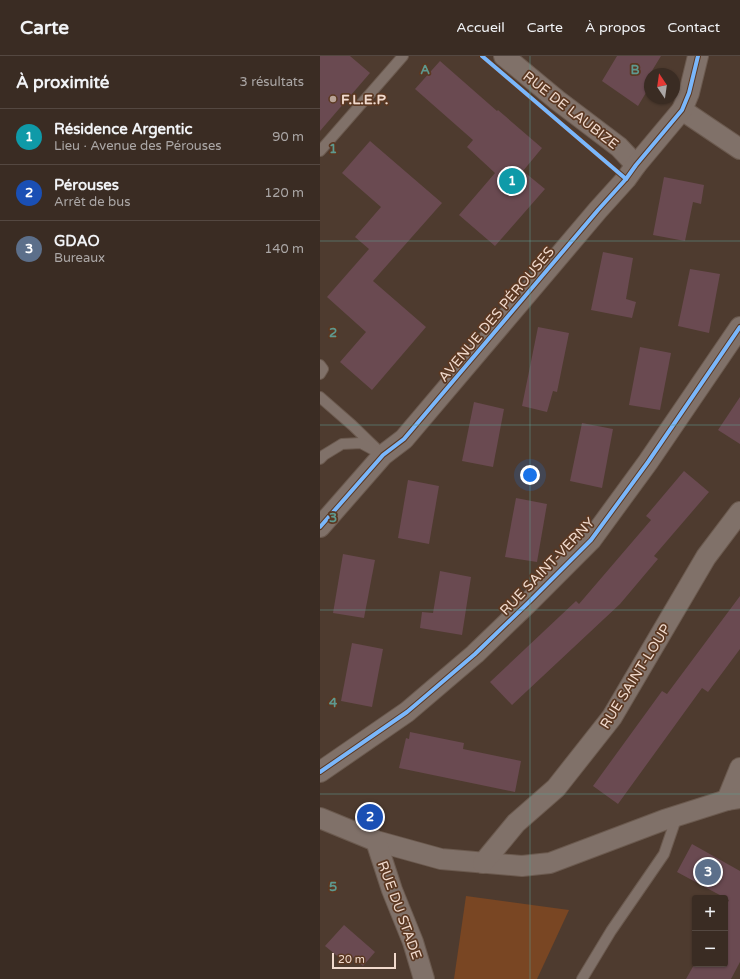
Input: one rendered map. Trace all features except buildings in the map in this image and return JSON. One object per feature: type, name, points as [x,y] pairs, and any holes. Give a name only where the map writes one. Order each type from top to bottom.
[{"type":"street","name":"RUE DE LAUBIZE","points":[[504,56],[557,100],[619,147],[636,165]]},
{"type":"street","name":"AVENUE DES PÉROUSES","points":[[320,527],[383,455],[404,439],[626,179],[682,110],[689,93],[698,56]]},
{"type":"street","points":[[682,110],[740,149]]},
{"type":"street","name":"RUE SAINT-VERNY","points":[[320,772],[407,712],[475,654],[591,540],[648,462],[740,327]]},
{"type":"street","name":"RUE SAINT-LOUP","points":[[483,863],[516,823],[556,788],[612,717],[706,557],[740,512]]},
{"type":"street","points":[[320,818],[376,841],[441,859],[522,866],[550,863],[677,816],[734,799],[740,768]]},
{"type":"street","name":"RUE DU STADE","points":[[376,841],[392,890],[413,942],[424,979]]},
{"type":"lane","points":[[320,151],[403,56]]},
{"type":"lane","points":[[320,365],[323,369],[320,374]]},
{"type":"lane","points":[[320,397],[383,455]]},
{"type":"lane","points":[[320,459],[342,444],[361,443],[383,455]]},
{"type":"lane","points":[[582,979],[611,931],[664,854],[677,816]]},
{"type":"shaded area","points":[[466,896],[569,910],[537,979],[454,979]]},
{"type":"cycle path","points":[[482,56],[626,179]]},
{"type":"cycle path","points":[[320,527],[383,455],[404,439],[626,179],[682,110],[689,93],[698,56]]},
{"type":"cycle path","points":[[320,772],[407,712],[475,654],[591,540],[648,462],[740,327]]},
{"type":"place","name":"F.L.E.P.","points":[[333,99]]},
{"type":"place","name":"Résidence Argentic","points":[[512,181]]},
{"type":"place","name":"Pérouses","points":[[370,817]]},
{"type":"place","name":"GDAO","points":[[708,872]]}]
